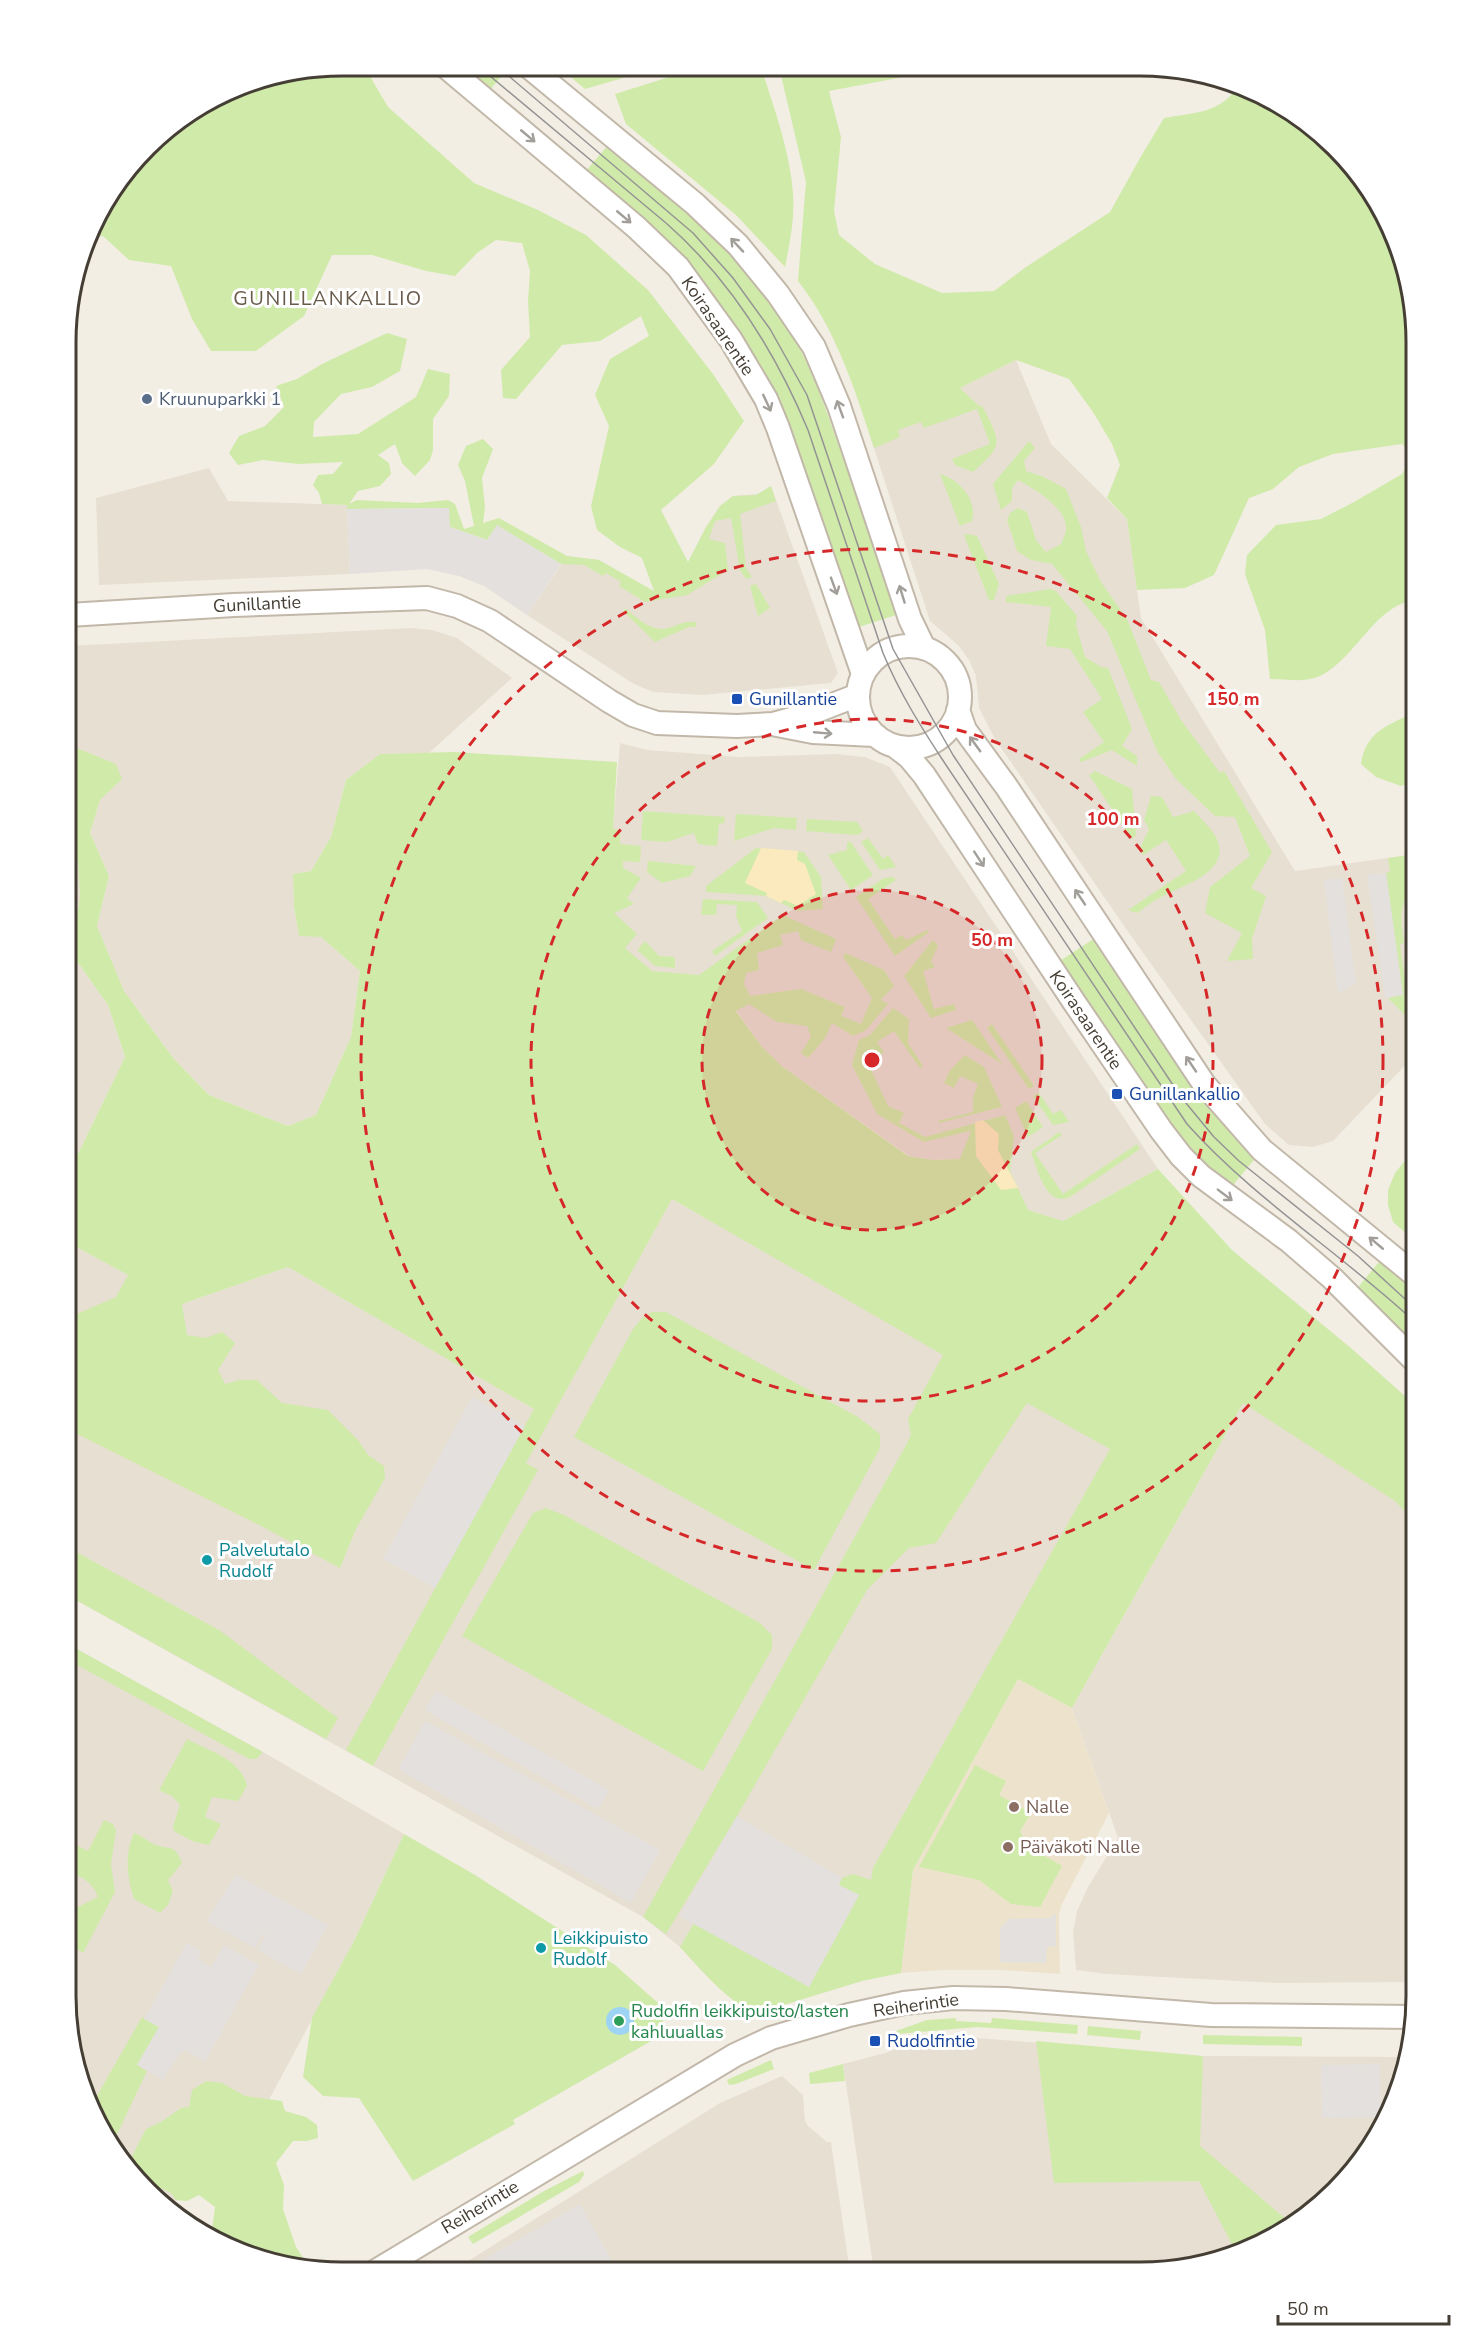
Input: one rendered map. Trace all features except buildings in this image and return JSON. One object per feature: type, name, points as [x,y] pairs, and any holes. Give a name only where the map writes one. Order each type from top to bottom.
[{"type":"street","name":"Koirasaarentie","points":[[457,76],[636,227],[678,267],[731,340],[766,399],[847,622],[861,685]]},
{"type":"street","points":[[541,76],[695,204],[738,245],[778,294],[814,347],[839,406],[909,620],[924,648]]},
{"type":"street","name":"Gunillantie","points":[[76,615],[234,605],[427,598],[457,606],[490,621],[633,715],[657,723],[737,726],[773,724],[809,714],[861,685]]},
{"type":"street","points":[[908,646],[924,648],[941,658],[954,673],[960,691],[958,710],[949,729],[937,740],[914,748],[896,747],[874,735],[862,717],[861,685],[872,663],[888,651],[908,646]]},
{"type":"street","points":[[958,710],[965,730],[1006,786],[1204,1084],[1262,1150],[1406,1268]]},
{"type":"street","name":"Gunillantie","points":[[773,724],[813,732],[874,735]]},
{"type":"street","name":"Koirasaarentie","points":[[896,747],[909,757],[924,775],[1074,1002],[1181,1156],[1201,1176],[1289,1241],[1332,1278],[1406,1352]]},
{"type":"street","name":"Reiherintie","points":[[391,2262],[735,2055],[771,2038],[849,2015],[904,2003],[953,1998],[1006,1999],[1211,2015],[1405,2017]]},
{"type":"shaded area","points":[[1016,360],[1051,444],[1127,519],[1141,618],[1295,871],[1406,855],[1406,1064],[1333,1141],[1313,1147],[1289,1145],[1265,1124],[995,739],[979,708],[976,676],[969,660],[958,645],[930,621],[869,433]]},
{"type":"shaded area","points":[[209,468],[228,501],[347,505],[350,574],[99,585],[96,498]]},
{"type":"shaded area","points":[[771,486],[838,673],[831,683],[703,695],[653,692],[634,684],[527,615],[567,556],[599,560],[654,592],[688,563],[705,529],[720,506],[733,496],[758,494]]},
{"type":"shaded area","points":[[449,508],[450,527],[487,540],[497,525],[561,564],[527,615],[484,586],[459,576],[427,569],[350,574],[347,509]]},
{"type":"shaded area","points":[[411,628],[432,630],[457,638],[512,678],[429,753],[380,754],[346,780],[331,837],[311,871],[293,874],[294,907],[299,935],[321,937],[360,971],[351,1037],[316,1115],[288,1126],[209,1095],[174,1059],[124,991],[97,926],[109,876],[90,833],[100,800],[115,764],[76,748],[76,646]]},
{"type":"shaded area","points":[[620,743],[648,750],[739,757],[836,754],[865,757],[890,767],[1158,1169],[1063,1221],[1012,1205],[960,1159],[933,1160],[909,1156],[783,1067],[762,1047],[736,1010],[634,989],[606,911]]},
{"type":"shaded area","points":[[76,860],[78,862],[80,897],[76,922]]},
{"type":"shaded area","points":[[1386,873],[1403,995],[1385,998],[1367,875]]},
{"type":"shaded area","points":[[1342,878],[1356,983],[1338,993],[1324,880]]},
{"type":"shaded area","points":[[76,960],[108,1005],[125,1057],[78,1154],[76,1153]]},
{"type":"shaded area","points":[[672,1199],[1111,1449],[990,1663],[862,1981],[759,2011],[747,2009],[700,1969],[680,1947],[643,1917],[76,1600],[76,1247],[182,1304],[288,1267],[550,1418]]},
{"type":"shaded area","points":[[1298,1305],[1406,1397],[1406,1982],[1277,1983],[1106,1974],[1076,1970],[1073,1932],[1077,1911],[1088,1887],[1118,1838],[1072,1708]]},
{"type":"shaded area","points":[[472,1397],[525,1426],[435,1588],[383,1559]]},
{"type":"shaded area","points":[[76,1649],[263,1752],[404,1834],[354,1941],[226,2180],[173,2202],[142,2172],[112,2130],[97,2098],[86,2065],[79,2031],[76,1997]]},
{"type":"shaded area","name":"Päiväkoti Nalle","points":[[1018,1679],[1072,1708],[1109,1813],[1061,1906],[1059,1916],[1060,1974],[1000,1970],[901,1973],[913,1870]]},
{"type":"shaded area","points":[[436,1691],[609,1790],[598,1809],[425,1710]]},
{"type":"shaded area","points":[[425,1721],[660,1850],[631,1903],[398,1769]]},
{"type":"shaded area","points":[[737,1816],[842,1878],[839,1885],[859,1895],[809,1987],[679,1916]]},
{"type":"shaded area","points":[[236,1875],[328,1925],[301,1974],[257,1950],[266,1935],[263,1934],[255,1948],[206,1921]]},
{"type":"shaded area","points":[[1056,1914],[1056,1946],[1047,1947],[1046,1963],[1000,1962],[1000,1928],[1009,1919],[1050,1918]]},
{"type":"shaded area","points":[[187,1943],[202,1951],[198,1959],[211,1967],[224,1945],[259,1965],[205,2061],[186,2051],[181,2052],[163,2080],[137,2065],[159,2027],[144,2019]]},
{"type":"shaded area","points":[[965,2037],[1203,2056],[1398,2057],[1385,2098],[1370,2130],[1340,2172],[1302,2208],[1273,2227],[1241,2242],[1192,2257],[1157,2262],[873,2262],[843,2064],[915,2042]]},
{"type":"shaded area","points":[[1380,2064],[1381,2108],[1376,2117],[1322,2118],[1321,2065]]},
{"type":"shaded area","points":[[782,2076],[803,2095],[805,2121],[827,2142],[831,2142],[849,2262],[466,2262],[720,2103]]},
{"type":"shaded area","points":[[580,2204],[611,2259],[606,2262],[481,2261]]},
{"type":"green space","points":[[370,76],[388,107],[474,183],[538,210],[586,235],[648,290],[713,374],[744,421],[714,464],[661,510],[688,562],[720,506],[733,496],[756,495],[771,486],[776,501],[740,514],[746,568],[752,577],[746,579],[740,570],[731,518],[715,521],[709,539],[725,543],[728,570],[687,595],[645,602],[619,586],[621,582],[606,573],[603,576],[584,565],[561,564],[497,526],[487,540],[450,527],[448,508],[347,509],[347,505],[322,504],[319,493],[313,485],[318,475],[333,474],[343,462],[298,464],[263,460],[238,465],[229,453],[239,436],[265,426],[284,407],[276,386],[297,379],[322,364],[387,333],[407,339],[400,371],[372,387],[341,394],[314,422],[313,437],[358,434],[416,397],[428,369],[450,374],[449,396],[433,419],[433,450],[430,460],[415,476],[402,463],[395,444],[378,455],[389,463],[391,474],[380,486],[358,491],[349,504],[357,500],[418,503],[448,500],[455,504],[464,529],[474,526],[465,481],[458,465],[466,446],[483,439],[493,449],[482,478],[485,507],[483,523],[499,518],[567,556],[599,560],[654,591],[642,558],[620,547],[597,530],[591,506],[609,426],[595,395],[610,359],[649,336],[641,316],[600,341],[562,345],[516,399],[503,398],[501,370],[530,337],[528,301],[530,271],[522,243],[496,240],[477,253],[455,276],[426,271],[372,255],[332,255],[304,316],[256,351],[211,351],[192,319],[171,266],[129,260],[103,236],[99,237],[112,209],[142,167],[180,131],[209,112],[257,91],[290,82],[325,77]]},
{"type":"green space","points":[[469,76],[502,76],[488,92]]},
{"type":"green space","points":[[570,76],[630,76],[585,89]]},
{"type":"green space","points":[[672,76],[764,76],[781,130],[791,177],[793,221],[785,267],[736,215],[626,124],[615,94]]},
{"type":"green space","points":[[781,76],[909,76],[829,91],[841,137],[834,211],[839,235],[875,264],[942,293],[994,291],[1026,267],[1110,212],[1164,118],[1197,113],[1215,107],[1232,94],[1257,104],[1302,131],[1328,154],[1361,195],[1385,241],[1400,290],[1405,325],[1406,447],[1402,444],[1333,454],[1299,467],[1273,489],[1249,498],[1214,575],[1185,588],[1137,590],[1127,519],[1107,498],[1120,465],[1112,444],[1093,412],[1069,379],[1016,360],[960,388],[983,407],[996,436],[995,449],[973,472],[955,465],[952,459],[990,444],[977,409],[924,428],[921,422],[898,430],[900,437],[874,448],[852,382],[834,340],[798,281],[806,182]]},
{"type":"green space","points":[[609,144],[717,241],[756,284],[786,324],[821,397],[899,614],[856,628],[767,384],[584,173]]},
{"type":"green space","points":[[1029,441],[1035,448],[1024,461],[1026,471],[1044,477],[1066,489],[1081,527],[1086,551],[1101,582],[1127,619],[1151,680],[1159,682],[1181,720],[1220,773],[1224,771],[1272,852],[1251,888],[1266,896],[1252,939],[1253,959],[1227,961],[1242,933],[1205,913],[1210,887],[1250,856],[1235,817],[1215,816],[1176,779],[1157,751],[1107,631],[1052,564],[1031,560],[1017,551],[1007,520],[1010,513],[1018,508],[1027,512],[1036,540],[1046,552],[1061,544],[1066,530],[1064,519],[1054,505],[1040,493],[1018,480],[1012,488],[1012,501],[1001,510],[993,484]]},
{"type":"green space","points":[[1406,467],[1406,603],[1389,611],[1377,621],[1344,658],[1320,676],[1302,680],[1270,679],[1265,630],[1245,574],[1247,555],[1276,525],[1321,519],[1402,474]]},
{"type":"green space","points":[[940,474],[954,480],[970,498],[972,521],[960,526]]},
{"type":"green space","points":[[964,535],[977,536],[999,584],[994,600],[989,600]]},
{"type":"green space","points":[[756,584],[770,608],[758,616],[750,586]]},
{"type":"green space","points":[[1050,589],[1056,591],[1077,616],[1076,625],[1085,657],[1101,667],[1108,668],[1132,729],[1122,746],[1137,756],[1137,766],[1112,750],[1081,762],[1079,759],[1104,742],[1083,712],[1102,699],[1070,649],[1046,646],[1051,607],[1006,602],[1006,596]]},
{"type":"green space","points":[[625,608],[656,628],[668,628],[692,622],[696,622],[696,627],[689,627],[655,642],[624,612]]},
{"type":"green space","points":[[1406,716],[1406,784],[1401,786],[1376,777],[1361,764],[1373,736]]},
{"type":"green space","points":[[76,748],[116,764],[122,779],[100,800],[90,833],[109,876],[97,926],[124,991],[174,1059],[209,1095],[288,1126],[316,1115],[351,1037],[360,971],[321,937],[299,936],[294,907],[293,874],[311,871],[331,837],[346,780],[380,754],[453,752],[617,762],[613,829],[620,830],[620,844],[641,846],[640,862],[623,861],[623,868],[641,878],[627,898],[634,904],[614,913],[637,934],[625,948],[652,971],[699,975],[783,915],[836,939],[831,952],[801,940],[798,931],[780,935],[783,945],[757,953],[759,970],[746,973],[744,984],[750,996],[801,989],[845,1007],[841,1016],[861,1024],[872,998],[843,957],[845,953],[884,970],[894,986],[881,1000],[888,1004],[866,1030],[853,1036],[832,1023],[825,1038],[808,1058],[801,1053],[811,1037],[807,1026],[777,1022],[749,1004],[736,1011],[762,1047],[783,1067],[908,1156],[933,1160],[960,1159],[971,1131],[924,1142],[877,1114],[852,1065],[859,1040],[870,1035],[893,1008],[909,1019],[908,1043],[923,1066],[920,1068],[894,1031],[877,1042],[884,1052],[868,1063],[888,1106],[904,1113],[899,1123],[925,1137],[1005,1115],[1014,1136],[1010,1171],[1028,1210],[1063,1221],[1158,1169],[1232,1250],[1352,1349],[1406,1397],[1406,1513],[1395,1501],[1243,1403],[1072,1708],[1018,1679],[913,1870],[901,1973],[862,1981],[774,2008],[756,2010],[746,2008],[719,1988],[680,1947],[694,1923],[809,1986],[859,1895],[838,1885],[842,1878],[853,1874],[871,1880],[873,1868],[1110,1449],[1027,1403],[936,1543],[909,1548],[867,1590],[666,1934],[643,1917],[906,1445],[911,1435],[908,1419],[943,1355],[672,1199],[526,1463],[538,1470],[373,1766],[346,1750],[534,1409],[288,1267],[182,1304],[187,1335],[206,1338],[222,1332],[235,1343],[218,1370],[225,1384],[239,1380],[257,1380],[282,1403],[328,1410],[358,1440],[368,1455],[384,1466],[385,1478],[356,1529],[340,1568],[76,1434],[76,1315],[116,1297],[128,1275],[76,1247],[76,1153],[78,1154],[125,1057],[108,1005],[76,960],[76,922],[80,897],[78,862],[76,860]]},
{"type":"green space","points":[[1095,771],[1132,789],[1136,835],[1132,839],[1089,775]]},
{"type":"green space","points":[[1151,796],[1162,797],[1173,817],[1194,811],[1215,835],[1219,845],[1219,855],[1216,863],[1201,877],[1158,899],[1137,913],[1128,910],[1186,871],[1166,840],[1143,855],[1139,850],[1149,829],[1144,820]]},
{"type":"green space","points":[[643,811],[725,817],[724,823],[719,824],[717,846],[698,844],[694,833],[667,842],[641,840]]},
{"type":"green space","points":[[736,814],[797,818],[796,830],[774,828],[734,841]]},
{"type":"green space","points":[[807,819],[857,822],[863,831],[857,835],[806,831]]},
{"type":"green space","points":[[868,838],[883,859],[888,855],[896,867],[880,870],[861,842]]},
{"type":"green space","points":[[850,841],[873,875],[851,890],[828,855],[847,850],[847,843]]},
{"type":"green space","points":[[756,848],[804,852],[821,877],[823,909],[798,911],[766,896],[706,892],[706,886]]},
{"type":"green space","points":[[1406,855],[1406,899],[1401,920],[1404,943],[1400,944],[1406,989],[1406,1016],[1388,998],[1403,995],[1386,873],[1390,872],[1388,858]]},
{"type":"green space","points":[[648,861],[696,866],[690,876],[662,883],[647,872]]},
{"type":"green space","points":[[893,877],[896,880],[868,899],[895,939],[902,935],[906,940],[928,930],[929,932],[895,956],[856,897],[884,878]]},
{"type":"green space","points":[[703,899],[757,902],[768,918],[715,956],[712,951],[742,931],[736,916],[737,905],[717,904],[716,915],[701,915]]},
{"type":"green space","points":[[1095,938],[1258,1155],[1229,1190],[1190,1155],[1055,964]]},
{"type":"green space","points":[[933,940],[938,946],[931,961],[935,967],[923,971],[934,1009],[954,1004],[956,1010],[931,1018],[904,976]]},
{"type":"green space","points":[[645,941],[659,956],[675,957],[675,968],[655,966],[637,950]]},
{"type":"green space","points":[[972,1020],[1002,1064],[946,1028]]},
{"type":"green space","points":[[992,1024],[1034,1086],[1029,1089],[987,1028]]},
{"type":"green space","points":[[965,1055],[984,1067],[1002,1107],[939,1123],[938,1121],[973,1112],[973,1097],[978,1084],[960,1076],[954,1088],[944,1083],[950,1070]]},
{"type":"green space","points":[[1039,1093],[1053,1114],[1061,1110],[1069,1122],[1053,1125],[1033,1096]]},
{"type":"green space","points":[[1026,1101],[1043,1127],[1028,1137],[1015,1108]]},
{"type":"green space","points":[[1059,1132],[1062,1135],[1035,1153],[1063,1194],[1137,1144],[1140,1149],[1070,1197],[1061,1199],[1048,1192],[1039,1176],[1031,1152]]},
{"type":"green space","points":[[1406,1159],[1406,1233],[1393,1222],[1388,1205],[1388,1190],[1395,1173]]},
{"type":"green space","points":[[1384,1256],[1406,1274],[1406,1342],[1354,1292]]},
{"type":"green space","points":[[652,1312],[666,1312],[858,1417],[880,1434],[880,1448],[814,1570],[574,1437],[633,1329],[642,1318]]},
{"type":"green space","points":[[546,1508],[564,1515],[760,1623],[772,1635],[772,1649],[703,1771],[462,1636],[533,1513]]},
{"type":"green space","points":[[76,1552],[219,1630],[338,1718],[326,1739],[76,1600]]},
{"type":"green space","points":[[76,1649],[263,1752],[256,1759],[249,1759],[76,1664]]},
{"type":"green space","points":[[187,1739],[231,1762],[244,1777],[247,1786],[238,1801],[212,1797],[205,1817],[221,1824],[209,1845],[192,1841],[174,1831],[173,1826],[180,1805],[173,1797],[159,1790]]},
{"type":"green space","points":[[975,1765],[1006,1781],[999,1795],[1031,1813],[1020,1831],[1027,1846],[1062,1866],[1040,1907],[1011,1904],[979,1880],[919,1867]]},
{"type":"green space","points":[[104,1820],[113,1824],[116,1830],[111,1864],[115,1892],[83,1953],[76,1948],[76,1908],[98,1897],[86,1880],[76,1875],[76,1845],[88,1851]]},
{"type":"green space","points":[[134,1833],[156,1845],[175,1850],[182,1863],[168,1880],[173,1891],[168,1905],[160,1913],[134,1899],[128,1858]]},
{"type":"green space","points":[[404,1834],[475,1875],[615,1965],[666,2010],[659,2034],[653,2040],[513,2120],[515,2124],[413,2181],[359,2098],[323,2096],[303,2077],[312,2018],[354,1941]]},
{"type":"green space","points":[[142,2017],[159,2027],[137,2065],[147,2071],[116,2136],[96,2097]]},
{"type":"green space","points":[[956,2018],[956,2021],[991,2023],[992,2018],[1078,2025],[1077,2034],[977,2027],[897,2034],[896,2031],[927,2020]]},
{"type":"green space","points":[[1088,2026],[1141,2031],[1140,2040],[1087,2035]]},
{"type":"green space","points":[[1203,2035],[1302,2037],[1302,2046],[1203,2044]]},
{"type":"green space","points":[[1036,2041],[1203,2056],[1200,2146],[1286,2219],[1232,2245],[1199,2181],[1054,2183]]},
{"type":"green space","points":[[771,2060],[774,2069],[729,2085],[727,2080]]},
{"type":"green space","points":[[843,2064],[845,2081],[810,2084],[809,2073]]},
{"type":"green space","points":[[206,2081],[222,2083],[245,2096],[282,2101],[285,2111],[306,2117],[317,2125],[318,2138],[293,2141],[276,2163],[284,2185],[283,2209],[296,2247],[304,2259],[257,2248],[212,2229],[215,2207],[199,2195],[187,2201],[176,2200],[171,2193],[157,2188],[131,2159],[146,2129],[181,2108],[189,2107],[192,2090]]},
{"type":"green space","points":[[583,2171],[584,2175],[579,2182],[473,2244],[468,2237],[544,2191]]},
{"type":"sand","points":[[761,848],[798,851],[797,860],[805,864],[816,894],[798,906],[784,900],[781,903],[766,896],[767,893],[745,883]]},
{"type":"sand","points":[[983,1120],[999,1134],[998,1150],[1018,1188],[1001,1190],[976,1156],[975,1122]]},
{"type":"water","name":"Rudolfin leikkipuisto/lasten kahluuallas","points":[[620,2007],[630,2011],[634,2021],[630,2031],[620,2035],[610,2031],[606,2021],[610,2011]]},
{"type":"tram line","points":[[490,76],[666,223],[711,268],[731,293],[766,345],[795,401],[808,430],[883,653],[911,709],[944,762],[1187,1124],[1269,1202],[1406,1314]]},
{"type":"tram line","points":[[509,76],[693,233],[733,278],[770,329],[807,395],[893,649],[953,755],[1181,1097],[1214,1137],[1239,1161],[1358,1256],[1406,1300]]},
{"type":"place","name":"Kruunuparkki 1","points":[[147,399]]},
{"type":"place","name":"Gunillantie","points":[[737,699]]},
{"type":"place","name":"Gunillankallio","points":[[1117,1094]]},
{"type":"place","name":"Palvelutalo Rudolf","points":[[207,1560]]},
{"type":"place","name":"Nalle","points":[[1014,1807]]},
{"type":"place","name":"Päiväkoti Nalle","points":[[1008,1847]]},
{"type":"place","name":"Leikkipuisto Rudolf","points":[[541,1948]]},
{"type":"place","name":"Rudolfin leikkipuisto/lasten kahluuallas","points":[[619,2021]]},
{"type":"place","name":"Rudolfintie","points":[[875,2041]]},
{"type":"district","name":"GUNILLANKALLIO","points":[[328,298]]}]
